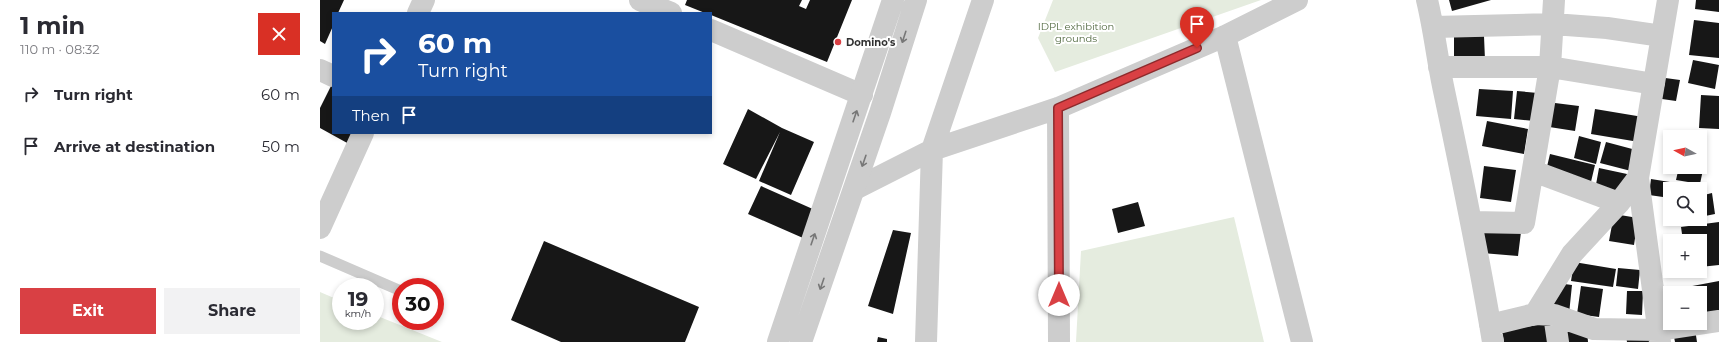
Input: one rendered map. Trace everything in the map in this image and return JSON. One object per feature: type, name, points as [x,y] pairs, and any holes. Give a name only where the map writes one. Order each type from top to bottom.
[{"type":"street","points":[[418,12],[424,0]]},
{"type":"street","points":[[778,342],[893,0]]},
{"type":"street","points":[[801,342],[855,189],[916,0]]},
{"type":"street","points":[[926,342],[932,150],[983,0]]},
{"type":"street","points":[[855,189],[932,150],[1058,108],[1225,36],[1297,0]]},
{"type":"street","points":[[1427,0],[1434,27],[1439,67],[1472,222],[1492,334],[1544,314],[1595,335],[1659,336],[1719,321]]},
{"type":"street","points":[[1472,222],[1524,223],[1550,67],[1554,0]]},
{"type":"street","points":[[1659,336],[1638,178],[1668,0]]},
{"type":"street","points":[[1434,27],[1553,24],[1607,28],[1662,36]]},
{"type":"street","points":[[712,30],[862,95]]},
{"type":"street","points":[[1225,36],[1302,342]]},
{"type":"street","points":[[1439,67],[1550,67],[1654,84]]},
{"type":"street","points":[[320,70],[332,76]]},
{"type":"street","points":[[1058,108],[1059,342]]},
{"type":"street","points":[[320,228],[363,134]]},
{"type":"street","points":[[1533,171],[1619,203]]},
{"type":"street","points":[[1544,314],[1572,254],[1619,203],[1638,178]]},
{"type":"street","points":[[1544,314],[1558,342]]},
{"type":"lane","points":[[320,256],[392,287]]},
{"type":"green space","name":"IDPL exhibition grounds","points":[[1053,0],[1261,0],[1055,72],[1038,38]]},
{"type":"green space","points":[[1234,217],[1264,342],[1076,342],[1081,251]]},
{"type":"green space","points":[[320,292],[332,297],[332,330],[384,330],[384,319],[392,322],[392,330],[412,330],[442,342],[320,342]]},
{"type":"building","points":[[320,0],[344,0],[338,12],[332,12],[332,28],[325,44],[320,41]]},
{"type":"building","points":[[687,0],[802,0],[799,6],[806,9],[810,0],[852,0],[827,62],[712,15],[712,12],[702,12],[685,5]]},
{"type":"building","points":[[1449,0],[1491,0],[1452,11]]},
{"type":"building","points":[[1696,0],[1719,0],[1719,12],[1695,9]]},
{"type":"building","points":[[1694,20],[1719,23],[1719,58],[1689,55]]},
{"type":"building","points":[[1484,36],[1485,60],[1454,61],[1454,37]]},
{"type":"building","points":[[1693,60],[1719,65],[1715,89],[1688,83]]},
{"type":"building","points":[[1658,77],[1680,80],[1676,101],[1655,98]]},
{"type":"building","points":[[332,84],[332,134],[354,134],[349,144],[320,128],[320,108]]},
{"type":"building","points":[[1479,89],[1513,91],[1511,119],[1476,116]]},
{"type":"building","points":[[1517,91],[1538,93],[1535,121],[1514,119]]},
{"type":"building","points":[[1701,95],[1719,96],[1719,129],[1699,128]]},
{"type":"building","points":[[1547,102],[1579,106],[1575,131],[1543,126]]},
{"type":"building","points":[[748,109],[782,128],[814,142],[791,195],[759,181],[780,132],[756,179],[723,164]]},
{"type":"building","points":[[1595,109],[1643,117],[1639,142],[1591,134]]},
{"type":"building","points":[[1487,121],[1528,129],[1524,154],[1482,146]]},
{"type":"building","points":[[1579,136],[1601,142],[1596,164],[1574,158]]},
{"type":"building","points":[[1606,142],[1636,150],[1631,171],[1600,163]]},
{"type":"building","points":[[1550,154],[1595,165],[1590,186],[1545,175]]},
{"type":"building","points":[[1484,166],[1516,170],[1511,202],[1480,198]]},
{"type":"building","points":[[1599,168],[1627,174],[1622,196],[1595,190]]},
{"type":"building","points":[[1677,174],[1702,174],[1700,182],[1676,180]]},
{"type":"building","points":[[1651,179],[1670,182],[1663,182],[1663,197],[1649,195]]},
{"type":"building","points":[[761,186],[815,210],[803,238],[748,214]]},
{"type":"building","points":[[1712,193],[1715,214],[1707,216],[1707,194]]},
{"type":"building","points":[[1138,202],[1145,226],[1118,233],[1112,209]]},
{"type":"building","points":[[1614,214],[1638,218],[1634,245],[1609,241]]},
{"type":"building","points":[[1719,222],[1719,265],[1707,266],[1707,234],[1682,234],[1681,227],[1707,226],[1707,224]]},
{"type":"building","points":[[1484,229],[1521,232],[1518,256],[1482,253]]},
{"type":"building","points":[[893,230],[911,233],[893,314],[868,306]]},
{"type":"building","points":[[544,241],[699,307],[685,342],[561,342],[511,320]]},
{"type":"building","points":[[1574,262],[1616,269],[1613,287],[1571,281]]},
{"type":"building","points":[[1618,268],[1640,270],[1638,289],[1616,286]]},
{"type":"building","points":[[1719,281],[1719,314],[1707,317],[1707,286],[1692,286]]},
{"type":"building","points":[[1557,283],[1572,285],[1569,314],[1545,311]]},
{"type":"building","points":[[1581,286],[1603,289],[1599,317],[1577,314]]},
{"type":"building","points":[[1627,291],[1643,291],[1642,315],[1626,314]]},
{"type":"building","points":[[1663,294],[1663,322],[1660,323],[1656,296]]},
{"type":"building","points":[[1550,323],[1553,342],[1504,342],[1502,331]]},
{"type":"building","points":[[1560,327],[1587,329],[1588,342],[1562,342]]},
{"type":"building","points":[[1695,330],[1697,342],[1675,342],[1673,332]]},
{"type":"building","points":[[1648,332],[1650,342],[1627,342],[1626,336]]},
{"type":"building","points":[[878,337],[887,339],[887,342],[877,342]]},
{"type":"place","name":"Domino's","points":[[838,42]]},
{"type":"route","points":[[1059,295],[1058,108],[1197,48]]}]
